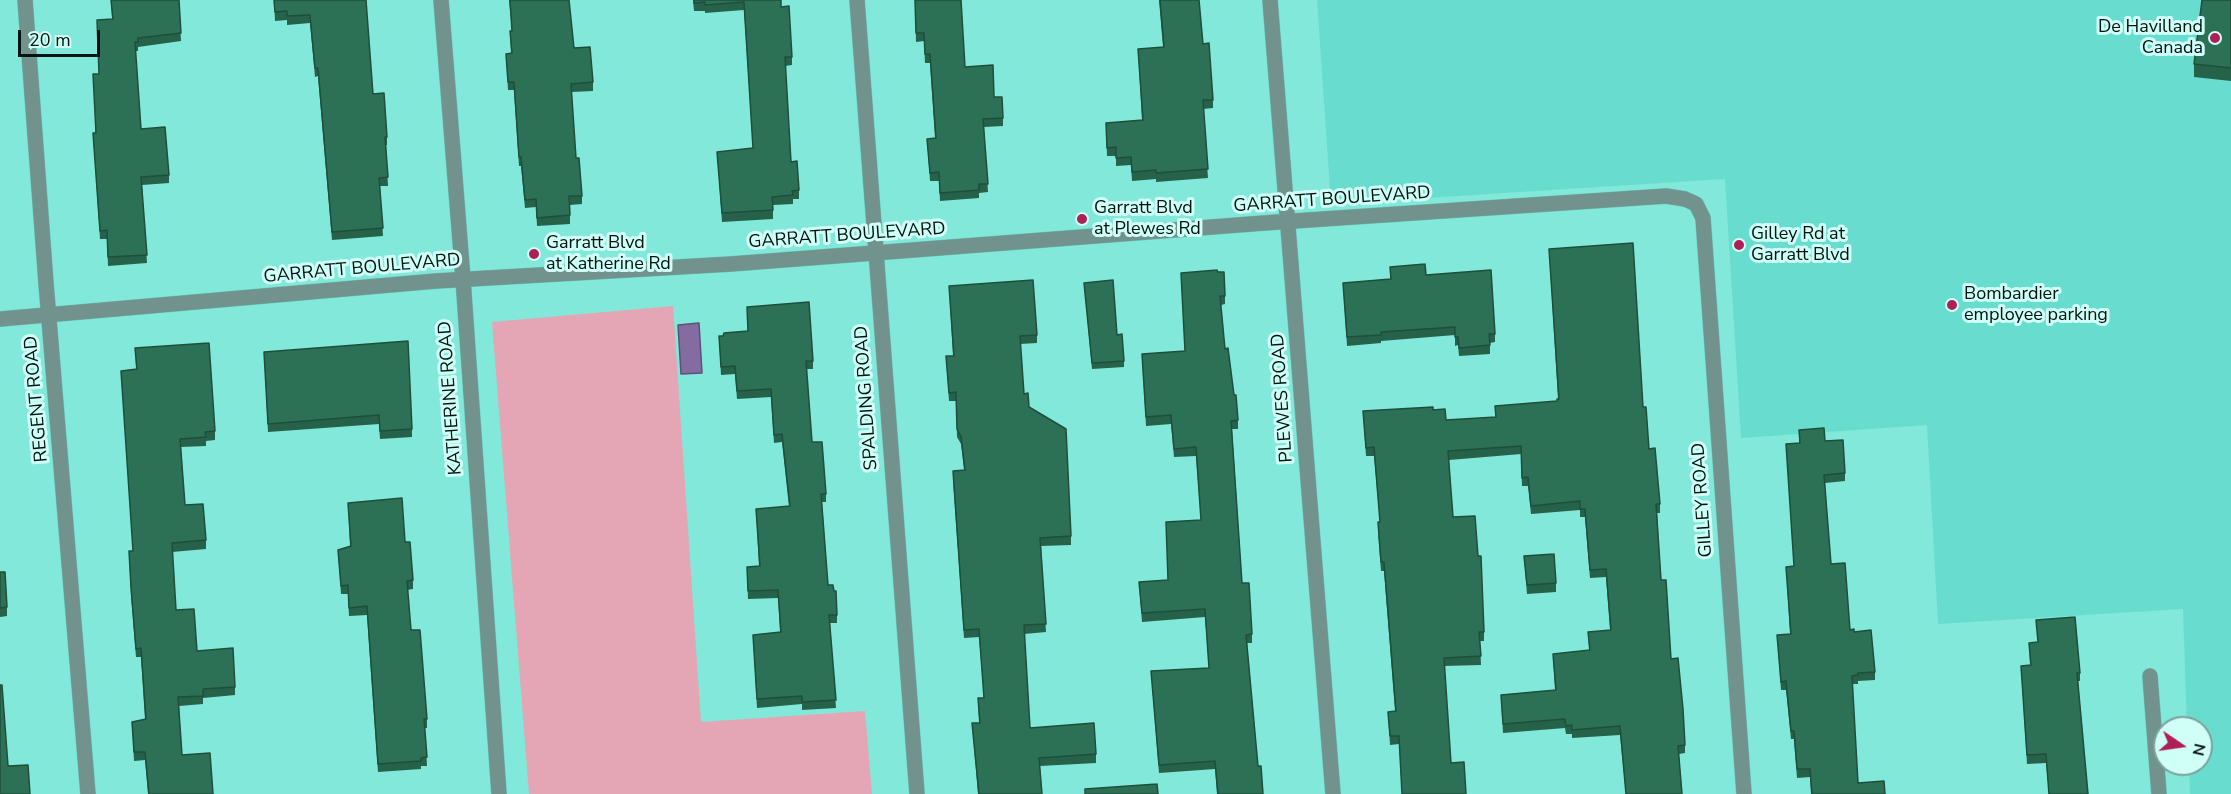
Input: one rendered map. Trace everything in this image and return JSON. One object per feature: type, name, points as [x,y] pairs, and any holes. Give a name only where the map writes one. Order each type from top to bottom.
[{"type":"street","name":"REGENT ROAD","points":[[25,0],[88,794]]},
{"type":"street","name":"KATHERINE ROAD","points":[[441,0],[499,794]]},
{"type":"street","name":"SPALDING ROAD","points":[[857,0],[917,794]]},
{"type":"street","name":"PLEWES ROAD","points":[[1270,0],[1333,794]]},
{"type":"street","name":"GARRATT BOULEVARD","points":[[0,320],[463,279],[876,254],[1666,196],[1685,199],[1696,204]]},
{"type":"street","name":"GILLEY ROAD","points":[[1696,204],[1703,218],[1744,794]]},
{"type":"street","points":[[2151,676],[2159,794]]},
{"type":"shaded area","name":"Bombardier employee parking","points":[[1317,0],[2231,0],[2231,794],[2190,794],[2189,776],[2213,776],[2213,716],[2187,716],[2183,609],[1938,624],[1927,425],[1741,438],[1725,179],[1331,204]]},
{"type":"shaded area","points":[[673,306],[701,722],[865,711],[872,794],[529,794],[492,322]]},
{"type":"shaded area","points":[[699,323],[702,373],[681,374],[678,325]]},
{"type":"building","points":[[111,0],[179,0],[181,33],[138,38],[138,42],[135,42],[141,129],[165,127],[169,175],[141,177],[147,255],[108,257],[107,230],[100,231],[93,133],[96,133],[93,74],[99,74],[97,20],[113,19]]},
{"type":"building","points":[[274,0],[366,0],[373,94],[384,93],[388,177],[379,178],[383,228],[332,232],[318,68],[315,68],[310,15],[287,16],[287,11],[275,12]]},
{"type":"building","points":[[510,0],[569,0],[574,48],[590,47],[593,82],[571,84],[576,158],[579,158],[582,196],[569,196],[570,215],[537,218],[536,199],[525,200],[521,157],[519,157],[514,82],[508,82],[506,54],[512,53]]},
{"type":"building","points":[[694,0],[781,0],[781,7],[789,6],[792,57],[785,57],[791,162],[797,161],[799,190],[792,191],[793,195],[772,197],[773,210],[722,213],[717,152],[753,148],[744,2],[705,5],[705,2],[694,3]]},
{"type":"building","points":[[915,0],[961,0],[965,67],[993,65],[994,97],[1002,97],[1003,118],[983,119],[988,184],[979,184],[979,190],[940,193],[939,172],[930,173],[927,139],[936,138],[930,54],[925,54],[924,33],[916,33]]},
{"type":"building","points":[[1160,0],[1199,0],[1203,44],[1209,43],[1213,100],[1203,100],[1208,169],[1156,173],[1156,170],[1132,172],[1131,157],[1116,158],[1116,147],[1107,148],[1106,123],[1143,120],[1138,49],[1164,47]]},
{"type":"building","name":"De Havilland Canada","points":[[2202,0],[2231,0],[2231,68],[2194,64]]},
{"type":"building","points":[[1633,243],[1643,407],[1646,407],[1649,449],[1655,448],[1660,504],[1656,504],[1661,580],[1666,580],[1671,659],[1678,658],[1683,709],[1685,745],[1678,746],[1682,794],[1626,794],[1620,726],[1572,730],[1572,725],[1566,726],[1565,719],[1503,724],[1501,695],[1556,690],[1553,654],[1590,650],[1588,632],[1611,630],[1606,569],[1590,570],[1585,509],[1580,509],[1580,501],[1531,506],[1528,477],[1522,478],[1521,446],[1448,451],[1453,517],[1475,516],[1478,556],[1481,556],[1484,632],[1479,632],[1481,656],[1444,658],[1451,763],[1464,762],[1466,794],[1402,794],[1399,736],[1390,736],[1388,712],[1396,711],[1384,562],[1381,562],[1374,447],[1366,448],[1363,411],[1433,407],[1433,410],[1445,409],[1446,420],[1496,417],[1495,406],[1557,401],[1559,399],[1549,249]]},
{"type":"building","points":[[1425,264],[1426,275],[1491,270],[1495,334],[1489,334],[1490,345],[1459,348],[1458,337],[1455,337],[1455,327],[1381,332],[1381,335],[1347,337],[1343,283],[1391,279],[1390,267]]},
{"type":"building","points":[[1217,270],[1224,272],[1225,296],[1220,296],[1225,349],[1228,348],[1234,395],[1236,395],[1238,420],[1231,421],[1242,583],[1249,583],[1252,634],[1246,635],[1258,766],[1261,766],[1263,794],[1218,794],[1215,761],[1159,765],[1151,671],[1209,668],[1205,609],[1142,613],[1139,582],[1168,580],[1166,522],[1201,520],[1196,447],[1174,449],[1171,415],[1146,417],[1142,354],[1185,351],[1181,273]]},
{"type":"building","points":[[1033,280],[1037,335],[1020,336],[1024,394],[1028,393],[1029,407],[1066,429],[1071,536],[1040,538],[1046,624],[1024,625],[1030,728],[1094,723],[1096,754],[1039,758],[1042,794],[979,794],[972,723],[980,723],[978,698],[984,698],[979,629],[964,630],[953,471],[965,470],[961,436],[957,429],[956,392],[949,393],[946,356],[954,356],[949,286]]},
{"type":"building","points":[[1113,280],[1117,335],[1122,334],[1124,361],[1092,363],[1084,283]]},
{"type":"building","points":[[809,302],[813,361],[806,361],[812,442],[822,442],[826,494],[821,494],[828,585],[833,585],[836,591],[837,615],[829,615],[836,700],[802,702],[802,696],[757,699],[753,635],[781,632],[778,590],[748,591],[747,567],[760,566],[756,509],[790,506],[782,434],[774,435],[771,389],[737,391],[735,366],[721,367],[719,336],[723,336],[724,333],[748,331],[747,307]]},
{"type":"building","points":[[408,341],[412,429],[380,431],[379,415],[268,424],[264,352]]},
{"type":"building","points":[[209,343],[215,431],[205,432],[206,437],[180,439],[185,505],[203,504],[206,540],[172,543],[176,610],[194,609],[197,651],[233,648],[235,687],[203,689],[203,696],[178,697],[182,755],[210,753],[213,794],[149,794],[145,752],[134,752],[132,722],[146,719],[141,648],[136,649],[131,587],[129,551],[133,551],[121,371],[137,369],[135,348]]},
{"type":"building","points":[[1824,428],[1825,441],[1843,440],[1845,473],[1824,475],[1831,564],[1845,563],[1850,630],[1854,629],[1854,632],[1871,630],[1875,672],[1858,673],[1852,676],[1858,783],[1884,781],[1885,794],[1812,794],[1810,769],[1797,769],[1786,681],[1781,682],[1777,635],[1791,634],[1786,567],[1794,566],[1786,444],[1800,443],[1799,430]]},
{"type":"building","points":[[402,498],[405,542],[410,542],[413,580],[407,581],[411,630],[420,630],[427,719],[424,719],[427,757],[421,758],[421,761],[378,764],[367,606],[349,608],[348,585],[341,586],[338,550],[351,546],[348,503]]},
{"type":"building","points":[[1554,554],[1556,583],[1527,585],[1524,556]]},
{"type":"building","points":[[0,572],[5,572],[7,607],[0,608]]},
{"type":"building","points":[[2075,617],[2080,673],[2077,673],[2088,794],[2049,794],[2046,754],[2027,755],[2021,666],[2031,665],[2029,643],[2038,642],[2036,620]]},
{"type":"building","points":[[0,685],[2,685],[8,766],[28,765],[30,794],[0,794]]},
{"type":"building","points":[[1157,784],[1158,794],[1085,794],[1085,789]]},
{"type":"place","name":"De Havilland Canada","points":[[2215,38]]},
{"type":"place","name":"Garratt Blvd at Plewes Rd","points":[[1082,219]]},
{"type":"place","name":"Gilley Rd at Garratt Blvd","points":[[1739,245]]},
{"type":"place","name":"Garratt Blvd at Katherine Rd","points":[[534,254]]},
{"type":"place","name":"Bombardier employee parking","points":[[1952,305]]}]
